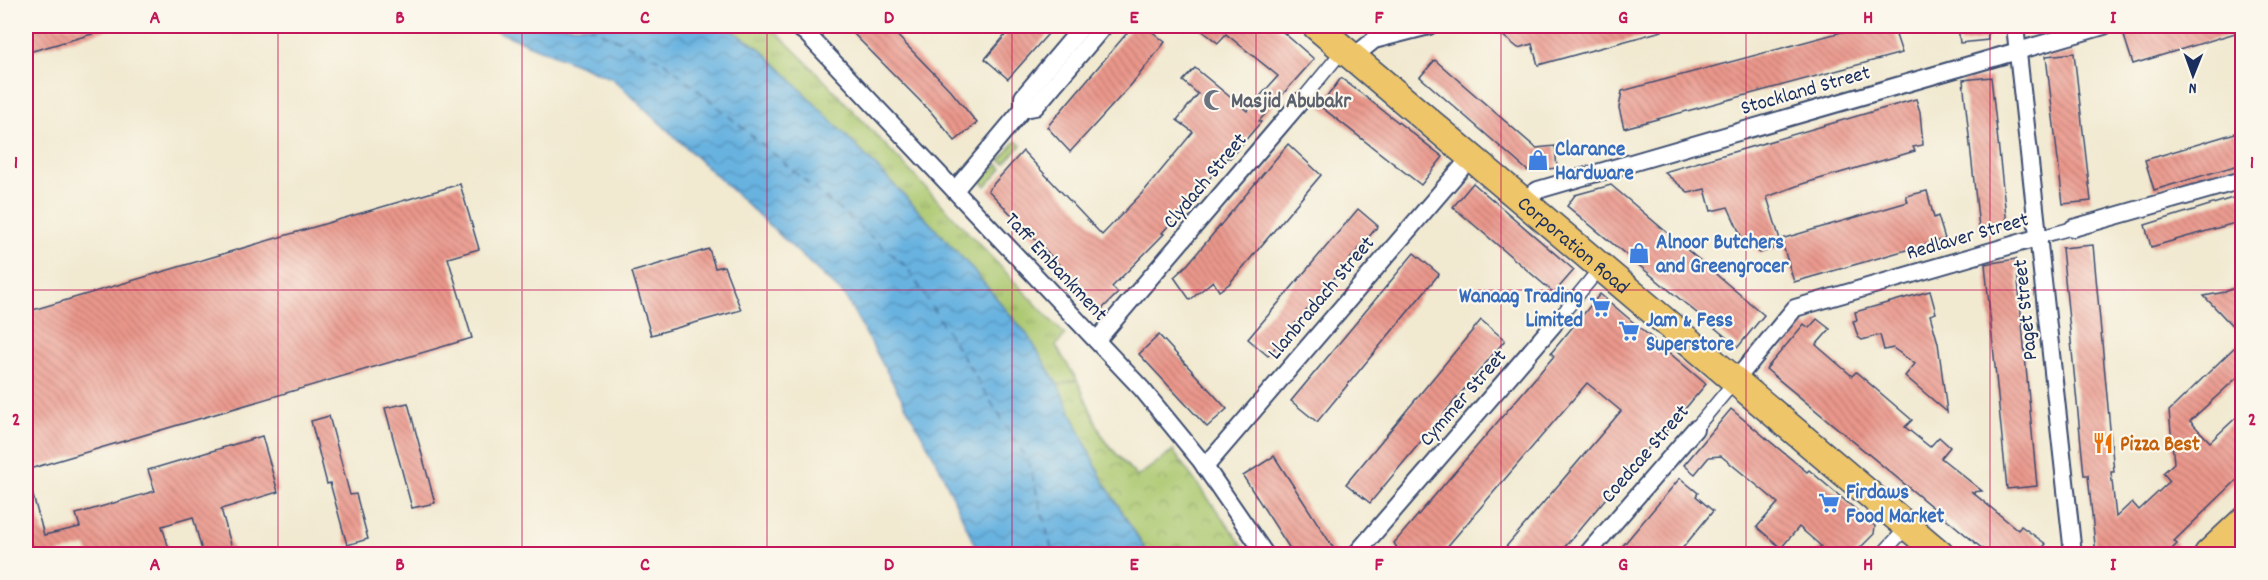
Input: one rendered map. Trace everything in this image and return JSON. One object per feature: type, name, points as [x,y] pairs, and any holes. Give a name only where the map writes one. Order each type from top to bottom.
[{"type":"main road","name":"Corporation Road","points":[[1317,26],[1940,555]]},
{"type":"main road","points":[[2208,555],[2242,522]]},
{"type":"street","points":[[955,190],[1023,109],[1023,97],[1083,26]]},
{"type":"street","points":[[1023,109],[1035,107],[1104,26]]},
{"type":"street","points":[[1349,53],[1374,40],[1429,26]]},
{"type":"street","name":"Paget Street","points":[[2015,26],[2040,237],[2073,555]]},
{"type":"street","name":"Stockland Street","points":[[1522,200],[1538,190],[2104,26]]},
{"type":"street","name":"Taff Embankment","points":[[804,28],[1142,389],[1205,467],[1264,555]]},
{"type":"street","name":"Clydach Street","points":[[1097,340],[1301,100],[1349,53]]},
{"type":"street","name":"Llanbradach Street","points":[[1205,467],[1471,157]]},
{"type":"street","name":"Redlaver Street","points":[[1735,381],[1795,308],[2242,180]]},
{"type":"street","name":"Cymmer Street","points":[[1356,555],[1601,267]]},
{"type":"street","name":"Coedcae Street","points":[[1587,555],[1735,381]]},
{"type":"street","points":[[1882,555],[1907,527]]},
{"type":"green space","points":[[725,26],[766,26],[778,34],[1065,335],[1056,346],[1077,380],[1104,440],[1137,477],[1173,451],[1148,554],[1029,337],[966,262],[902,193],[762,50]]},
{"type":"green space","points":[[1016,141],[1021,145],[1005,163],[1000,160]]},
{"type":"green space","points":[[998,164],[1002,168],[986,186],[977,177],[983,170],[990,172]]},
{"type":"green space","points":[[1077,380],[1104,440],[1137,477],[1173,451],[1249,554],[1148,554],[1102,479],[1058,385]]},
{"type":"water","points":[[484,26],[725,26],[762,50],[902,193],[966,262],[1029,337],[1058,385],[1102,479],[1148,554],[979,554],[939,466],[845,296],[613,79]]},
{"type":"building","points":[[26,26],[109,26],[110,29],[29,52]]},
{"type":"building","points":[[846,26],[888,26],[951,91],[977,123],[955,141],[931,112]]},
{"type":"building","points":[[1013,26],[1055,26],[1008,79],[985,59]]},
{"type":"building","points":[[1133,26],[1145,26],[1165,42],[1131,85],[1070,152],[1047,127]]},
{"type":"building","points":[[1196,26],[1276,26],[1314,59],[1259,121],[1261,122],[1230,158],[1228,157],[1162,233],[1164,234],[1112,287],[1118,293],[1100,311],[988,190],[1023,151],[1102,235],[1145,190],[1193,132],[1177,120],[1198,94],[1183,81],[1195,68],[1247,111],[1278,76],[1226,34],[1218,43]]},
{"type":"building","points":[[1491,26],[1661,26],[1662,31],[1538,65],[1532,44],[1518,48]]},
{"type":"building","points":[[1864,26],[1893,26],[1902,53],[1624,128],[1619,108],[1622,91]]},
{"type":"building","points":[[1958,26],[1987,26],[1988,40],[1960,43]]},
{"type":"building","points":[[2158,26],[2242,26],[2242,31],[2133,64],[2124,36]]},
{"type":"building","points":[[2074,53],[2091,201],[2063,204],[2046,56]]},
{"type":"building","points":[[1435,60],[1536,148],[1555,146],[1557,168],[1528,171],[1420,77]]},
{"type":"building","points":[[1991,77],[2007,225],[1979,228],[1963,80]]},
{"type":"building","points":[[1341,78],[1443,157],[1421,185],[1320,106]]},
{"type":"building","points":[[1916,99],[1920,112],[1923,145],[1913,147],[1915,151],[1802,184],[1767,197],[1782,246],[1760,253],[1742,238],[1728,207],[1711,211],[1705,189],[1689,193],[1664,172]]},
{"type":"building","points":[[2242,131],[2242,164],[2154,190],[2145,160]]},
{"type":"building","points":[[1288,144],[1321,175],[1229,284],[1219,291],[1213,281],[1190,300],[1174,277],[1188,264]]},
{"type":"building","points":[[1473,183],[1574,270],[1554,293],[1453,207]]},
{"type":"building","points":[[460,184],[479,249],[448,258],[472,338],[26,470],[26,312]]},
{"type":"building","points":[[1611,185],[1764,315],[1738,347],[1567,206],[1575,195]]},
{"type":"building","points":[[1927,191],[1934,218],[1938,216],[1945,239],[1794,282],[1781,239],[1908,202],[1906,196]]},
{"type":"building","points":[[2242,195],[2242,221],[2151,247],[2145,225]]},
{"type":"building","points":[[1358,209],[1378,226],[1268,356],[1248,339]]},
{"type":"building","points":[[2093,245],[2116,517],[2132,502],[2139,510],[2170,481],[2163,473],[2174,463],[2169,411],[2242,340],[2242,373],[2190,421],[2210,442],[2242,412],[2242,475],[2174,541],[2177,544],[2166,555],[2096,555],[2088,475],[2084,475],[2062,248]]},
{"type":"building","points":[[709,249],[715,268],[724,266],[741,310],[651,335],[632,272]]},
{"type":"building","points":[[1414,253],[1439,274],[1317,422],[1291,401]]},
{"type":"building","points":[[2016,259],[2037,486],[2007,489],[1985,264]]},
{"type":"building","points":[[2242,284],[2242,336],[2204,296],[2225,292]]},
{"type":"building","points":[[1930,291],[1936,313],[1930,315],[1938,343],[1947,412],[1905,376],[1915,364],[1893,348],[1884,350],[1880,335],[1862,340],[1858,337],[1853,321],[1857,320],[1855,312]]},
{"type":"building","points":[[1600,294],[1706,384],[1657,442],[1655,440],[1558,555],[1499,555],[1621,411],[1587,383],[1440,555],[1401,555],[1394,543],[1554,356],[1551,353]]},
{"type":"building","points":[[1817,319],[1830,329],[1816,345],[1852,376],[1856,372],[1912,420],[1905,427],[1930,447],[1939,437],[1950,447],[1941,458],[1982,491],[1972,492],[2018,530],[2021,526],[2046,544],[2036,555],[1990,555],[1766,369],[1804,324],[1809,328]]},
{"type":"building","points":[[1481,320],[1505,340],[1370,503],[1346,484]]},
{"type":"building","points":[[1159,335],[1227,409],[1207,427],[1139,354]]},
{"type":"building","points":[[408,403],[435,503],[412,508],[385,408]]},
{"type":"building","points":[[1731,409],[1807,472],[1809,470],[1875,526],[1874,534],[1853,555],[1813,555],[1821,546],[1799,527],[1781,548],[1757,527],[1778,503],[1721,456],[1709,457],[1695,474],[1684,465]]},
{"type":"building","points":[[329,416],[350,495],[356,494],[368,539],[347,545],[330,483],[327,484],[311,421]]},
{"type":"building","points":[[262,436],[278,492],[221,509],[234,555],[203,555],[193,517],[162,526],[171,555],[89,555],[86,546],[50,555],[26,555],[26,486],[30,485],[44,535],[80,527],[76,514],[155,491],[148,470]]},
{"type":"building","points":[[1274,456],[1338,555],[1294,555],[1243,476]]},
{"type":"building","points":[[1680,478],[1698,493],[1696,496],[1713,511],[1677,555],[1615,555]]},
{"type":"ferry route","points":[[588,26],[666,63],[907,267],[1029,463],[1053,554]]},
{"type":"place","name":"Masjid Abubakr","points":[[1214,100]]},
{"type":"place","name":"Clarance Hardware","points":[[1538,160]]},
{"type":"place","name":"Alnoor Butchers and Greengrocer","points":[[1639,253]]},
{"type":"place","name":"Wanaag Trading Limited","points":[[1600,307]]},
{"type":"place","name":"Jam & Fess Superstore","points":[[1629,331]]},
{"type":"place","name":"Pizza Best","points":[[2103,443]]},
{"type":"place","name":"Firdaws Food Market","points":[[1829,503]]}]
